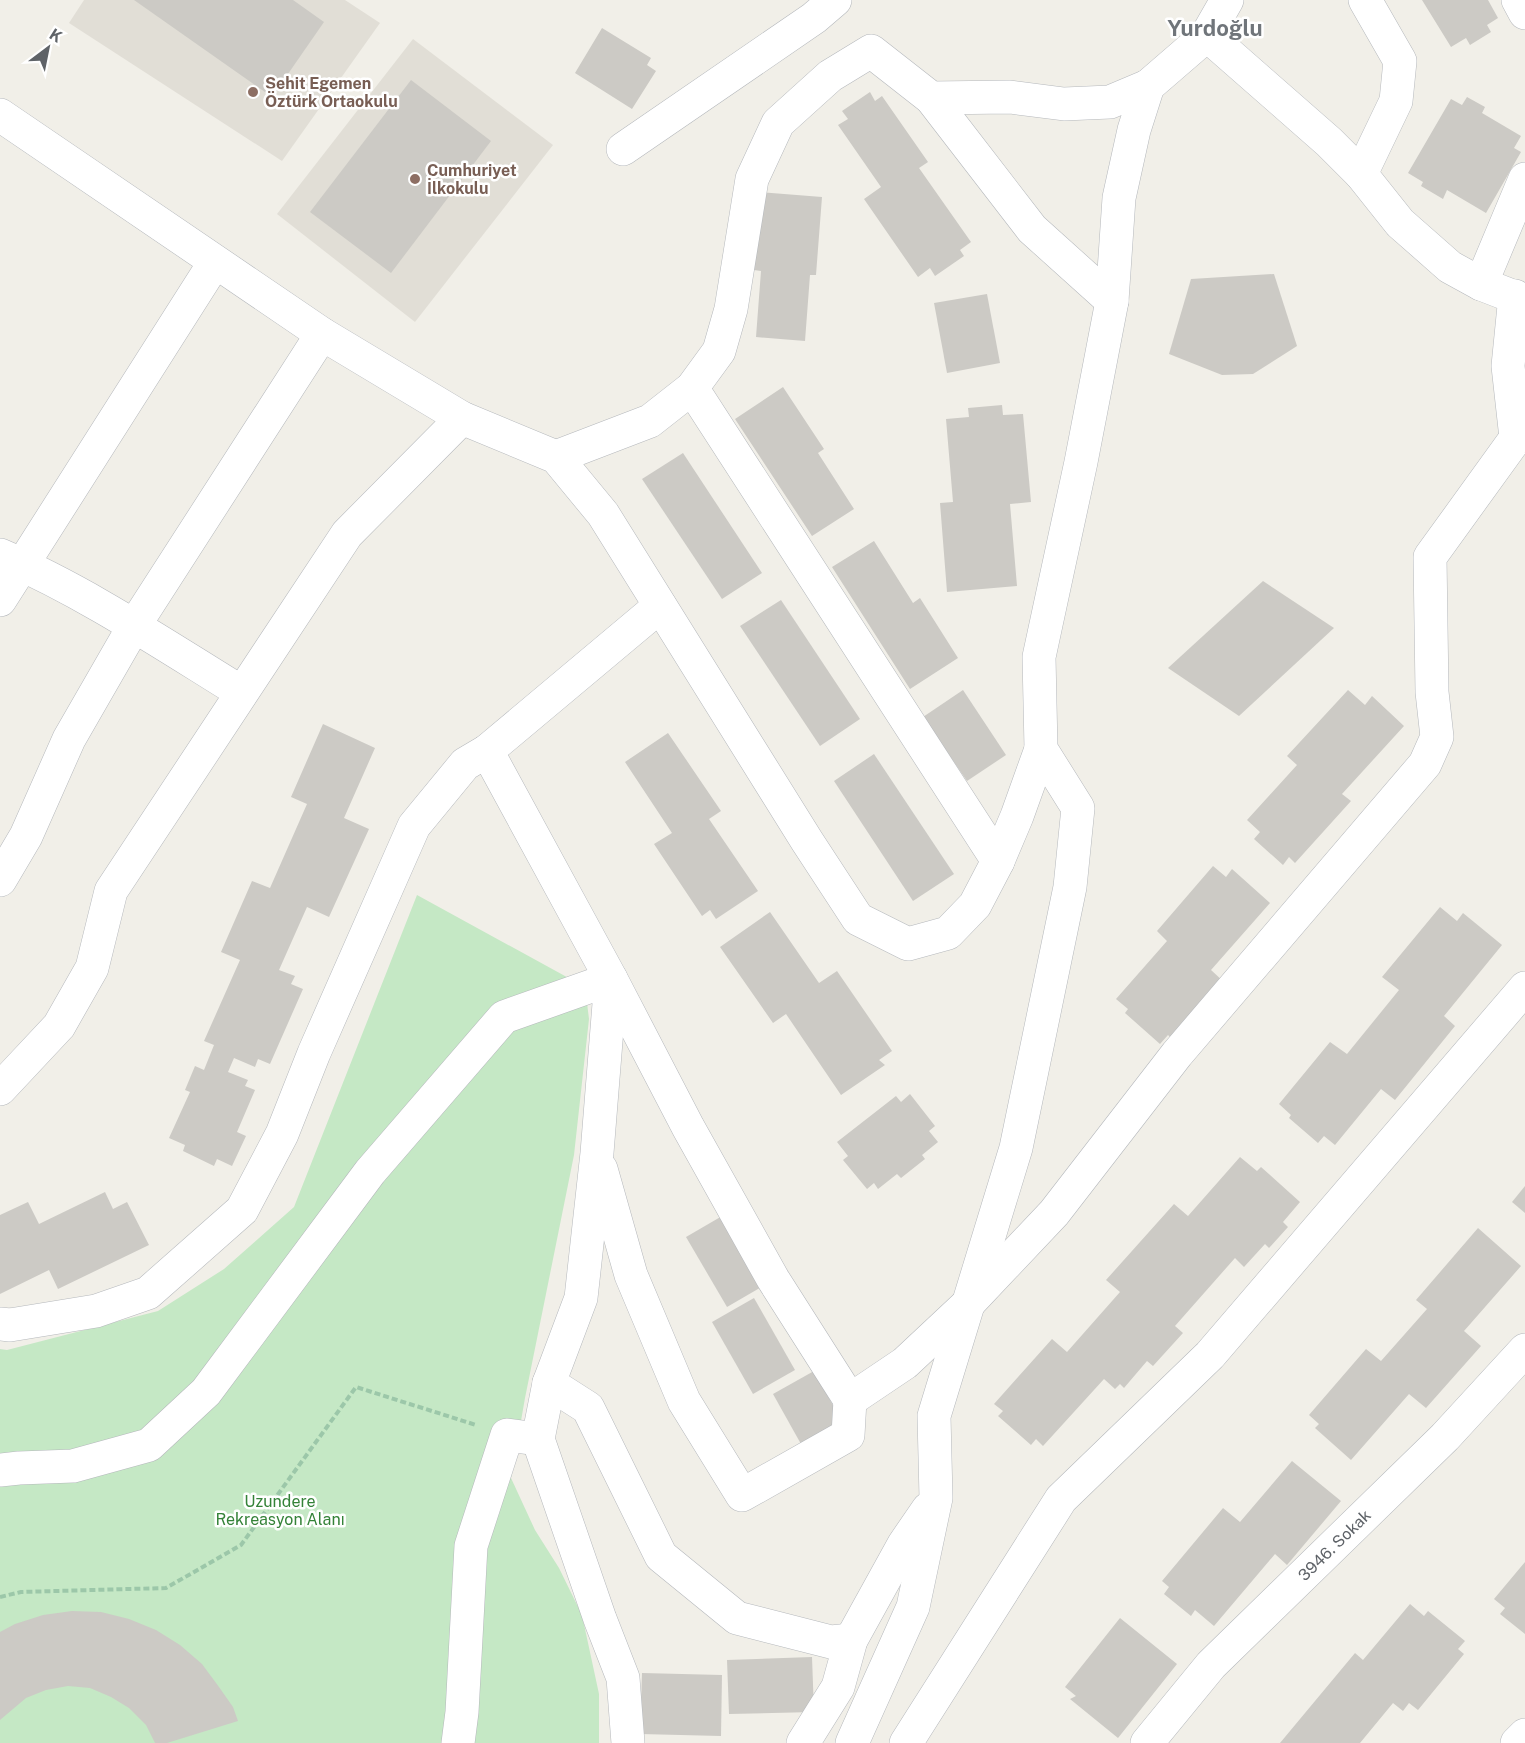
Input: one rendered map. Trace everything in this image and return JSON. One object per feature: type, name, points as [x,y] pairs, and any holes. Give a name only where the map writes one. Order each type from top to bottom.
[{"type":"street","points":[[623,149],[814,18],[835,0]]},
{"type":"street","points":[[931,98],[1010,97],[1064,104],[1110,102],[1148,86],[1207,35],[1227,0]]},
{"type":"street","points":[[1360,174],[1396,101],[1400,61],[1365,0]]},
{"type":"street","points":[[1518,0],[1525,13]]},
{"type":"street","points":[[850,1400],[905,1363],[968,1304],[1054,1213],[1177,1054],[1425,764],[1437,736],[1432,692],[1430,557],[1521,437],[1508,366],[1520,299],[1481,284],[1450,267],[1400,223],[1360,174],[1329,142],[1207,35]]},
{"type":"street","points":[[556,457],[650,421],[692,388],[719,351],[731,309],[752,179],[778,123],[830,76],[871,51],[931,98],[1032,229],[1112,302]]},
{"type":"street","points":[[0,115],[322,334],[462,418],[556,457],[603,514],[858,919],[908,944],[948,933],[975,905],[998,861],[1041,749],[1039,657],[1081,462],[1112,302],[1119,198],[1134,130],[1148,86]]},
{"type":"street","points":[[1481,284],[1525,179]]},
{"type":"street","points":[[0,600],[11,560],[215,262]]},
{"type":"street","points":[[0,880],[26,837],[69,739],[134,626],[322,334]]},
{"type":"street","points":[[692,388],[998,861]]},
{"type":"street","points":[[0,1089],[59,1026],[92,968],[111,891],[347,534],[462,418]]},
{"type":"street","points":[[11,560],[134,626],[241,692]]},
{"type":"street","points":[[0,1324],[10,1325],[96,1311],[148,1293],[242,1210],[282,1134],[318,1043],[414,826],[465,764],[487,751],[660,606]]},
{"type":"street","points":[[852,1743],[914,1607],[936,1498],[934,1416],[1016,1148],[1070,887],[1078,808],[1041,749]]},
{"type":"street","points":[[487,751],[688,1127],[773,1279],[850,1400],[848,1435],[742,1495],[684,1401],[631,1275],[597,1153]]},
{"type":"street","points":[[458,1743],[462,1712],[471,1545],[549,1383],[581,1298],[597,1153],[611,980]]},
{"type":"street","points":[[0,1470],[74,1466],[149,1445],[206,1392],[370,1172],[504,1017],[611,980]]},
{"type":"street","points":[[906,1743],[1061,1499],[1210,1355],[1525,987]]},
{"type":"street","name":"3946. Sokak","points":[[1147,1743],[1211,1665],[1445,1437],[1525,1350]]},
{"type":"street","points":[[549,1383],[588,1408],[661,1556],[736,1618],[831,1642],[851,1640]]},
{"type":"street","points":[[523,1437],[623,1678],[630,1743]]},
{"type":"street","points":[[803,1743],[838,1688],[851,1640],[904,1544],[936,1498]]},
{"type":"street","points":[[1517,1743],[1525,1735]]},
{"type":"path","points":[[0,1597],[21,1592],[166,1588],[241,1545],[356,1387],[523,1437]]},
{"type":"shaded area","name":"Şehit Egemen Öztürk Ortaokulu","points":[[84,0],[345,0],[380,23],[282,161],[69,23]]},
{"type":"shaded area","name":"Cumhuriyet İlkokulu","points":[[413,39],[553,145],[415,322],[277,214]]},
{"type":"green space","name":"Uzundere Rekreasyon Alanı","points":[[417,895],[585,987],[589,1019],[574,1155],[511,1478],[535,1530],[559,1568],[582,1615],[599,1694],[599,1743],[0,1743],[0,1349],[7,1350],[158,1311],[224,1269],[294,1207]]},
{"type":"building","name":"Şehit Egemen Öztürk Ortaokulu","points":[[134,0],[293,0],[324,22],[272,97]]},
{"type":"building","points":[[1422,0],[1488,0],[1498,18],[1487,25],[1491,32],[1470,45],[1466,38],[1451,47]]},
{"type":"building","points":[[602,28],[651,58],[647,65],[656,71],[632,109],[575,73]]},
{"type":"building","name":"Cumhuriyet İlkokulu","points":[[411,80],[491,141],[391,273],[310,212]]},
{"type":"building","points":[[870,92],[875,101],[882,96],[928,162],[919,168],[971,242],[960,250],[964,256],[935,276],[930,268],[918,277],[864,199],[881,187],[838,125],[848,119],[842,111]]},
{"type":"building","points":[[1467,97],[1485,107],[1482,113],[1521,136],[1514,148],[1521,152],[1486,213],[1447,190],[1443,199],[1421,186],[1423,182],[1408,173],[1451,99],[1462,105]]},
{"type":"building","points":[[760,192],[822,197],[816,275],[810,275],[805,341],[756,337],[761,271],[754,270]]},
{"type":"building","points":[[1274,274],[1297,346],[1253,374],[1222,375],[1169,354],[1191,279]]},
{"type":"building","points":[[987,294],[1000,363],[947,373],[934,303]]},
{"type":"building","points":[[783,387],[824,449],[818,453],[854,509],[812,536],[735,419]]},
{"type":"building","points":[[1002,405],[1003,415],[1023,414],[1031,502],[1010,504],[1017,586],[947,592],[940,503],[953,502],[946,419],[969,417],[968,408]]},
{"type":"building","points":[[683,453],[762,573],[722,599],[642,479]]},
{"type":"building","points":[[874,541],[913,603],[920,598],[958,658],[910,689],[832,567]]},
{"type":"building","points":[[1263,581],[1334,628],[1239,716],[1168,668]]},
{"type":"building","points":[[781,600],[860,719],[820,746],[740,626]]},
{"type":"building","points":[[963,690],[1006,755],[967,781],[923,717]]},
{"type":"building","points":[[1348,690],[1365,705],[1372,696],[1404,726],[1342,794],[1351,801],[1295,863],[1289,857],[1283,865],[1254,839],[1260,832],[1247,820],[1297,765],[1287,756]]},
{"type":"building","points":[[323,724],[375,748],[344,818],[369,829],[329,917],[307,907],[279,970],[295,976],[291,984],[303,989],[270,1064],[258,1059],[255,1067],[234,1058],[228,1072],[248,1080],[245,1086],[255,1090],[237,1132],[246,1136],[232,1166],[217,1159],[214,1166],[183,1151],[185,1145],[169,1138],[190,1092],[185,1090],[195,1066],[204,1070],[214,1045],[204,1041],[240,960],[221,952],[252,881],[270,888],[307,804],[291,797]]},
{"type":"building","points":[[668,733],[721,811],[709,819],[758,891],[716,919],[710,910],[702,916],[654,844],[672,833],[625,762]]},
{"type":"building","points":[[874,754],[954,874],[913,901],[834,781]]},
{"type":"building","points":[[1213,866],[1226,877],[1232,869],[1270,903],[1211,970],[1225,983],[1174,1041],[1168,1035],[1160,1044],[1125,1013],[1128,1009],[1116,999],[1167,941],[1157,931]]},
{"type":"building","points":[[1440,907],[1457,921],[1463,913],[1502,945],[1444,1016],[1455,1026],[1395,1100],[1381,1089],[1335,1145],[1324,1136],[1318,1143],[1289,1118],[1291,1115],[1279,1104],[1330,1042],[1347,1054],[1399,990],[1382,977]]},
{"type":"building","points":[[770,912],[819,983],[837,971],[892,1051],[879,1060],[885,1065],[841,1095],[786,1014],[773,1023],[720,947]]},
{"type":"building","points":[[910,1094],[935,1126],[929,1131],[938,1142],[922,1155],[925,1159],[901,1178],[897,1174],[878,1189],[874,1183],[867,1189],[843,1160],[848,1156],[837,1142],[896,1096],[901,1102]]},
{"type":"building","points":[[1240,1157],[1257,1171],[1261,1167],[1300,1202],[1283,1222],[1288,1227],[1269,1248],[1265,1244],[1244,1267],[1235,1258],[1175,1326],[1183,1333],[1153,1366],[1147,1361],[1124,1388],[1120,1384],[1115,1389],[1104,1379],[1043,1446],[1036,1439],[1031,1445],[998,1416],[1003,1411],[994,1404],[1052,1339],[1067,1352],[1120,1292],[1106,1280],[1174,1204],[1188,1216]]},
{"type":"building","points":[[1525,1186],[1525,1213],[1512,1202]]},
{"type":"building","points":[[105,1192],[113,1209],[127,1202],[149,1245],[58,1289],[49,1270],[0,1294],[0,1215],[28,1202],[39,1224]]},
{"type":"building","points":[[729,1212],[770,1282],[727,1307],[686,1237]]},
{"type":"building","points":[[1478,1228],[1521,1266],[1464,1331],[1481,1346],[1426,1408],[1409,1394],[1351,1460],[1315,1428],[1319,1424],[1309,1415],[1366,1349],[1381,1361],[1427,1309],[1416,1300]]},
{"type":"building","points":[[754,1298],[795,1370],[753,1394],[712,1322]]},
{"type":"building","points":[[814,1371],[847,1431],[806,1453],[773,1394]]},
{"type":"building","points":[[1292,1461],[1341,1501],[1287,1565],[1275,1554],[1214,1626],[1195,1610],[1191,1616],[1164,1594],[1169,1587],[1162,1581],[1223,1508],[1240,1522]]},
{"type":"building","points":[[1525,1562],[1525,1634],[1500,1614],[1505,1608],[1494,1599]]},
{"type":"building","points":[[1410,1604],[1424,1616],[1428,1611],[1465,1641],[1458,1649],[1464,1654],[1418,1710],[1409,1703],[1403,1711],[1393,1703],[1360,1743],[1280,1743],[1355,1653],[1363,1660]]},
{"type":"building","points":[[72,1611],[101,1612],[129,1619],[156,1630],[180,1645],[202,1664],[233,1707],[238,1721],[167,1743],[155,1743],[146,1725],[129,1708],[90,1688],[68,1686],[46,1690],[26,1698],[0,1720],[0,1632],[15,1624],[43,1615]]},
{"type":"building","points":[[1120,1618],[1177,1664],[1118,1738],[1070,1699],[1076,1696],[1065,1687]]},
{"type":"building","points":[[812,1657],[814,1712],[729,1714],[727,1660]]},
{"type":"building","points":[[642,1673],[722,1675],[721,1736],[640,1734]]},
{"type":"place","name":"Şehit Egemen Öztürk Ortaokulu","points":[[253,92]]},
{"type":"place","name":"Cumhuriyet İlkokulu","points":[[415,179]]},
{"type":"district","name":"Yurdoğlu","points":[[1215,28]]}]
